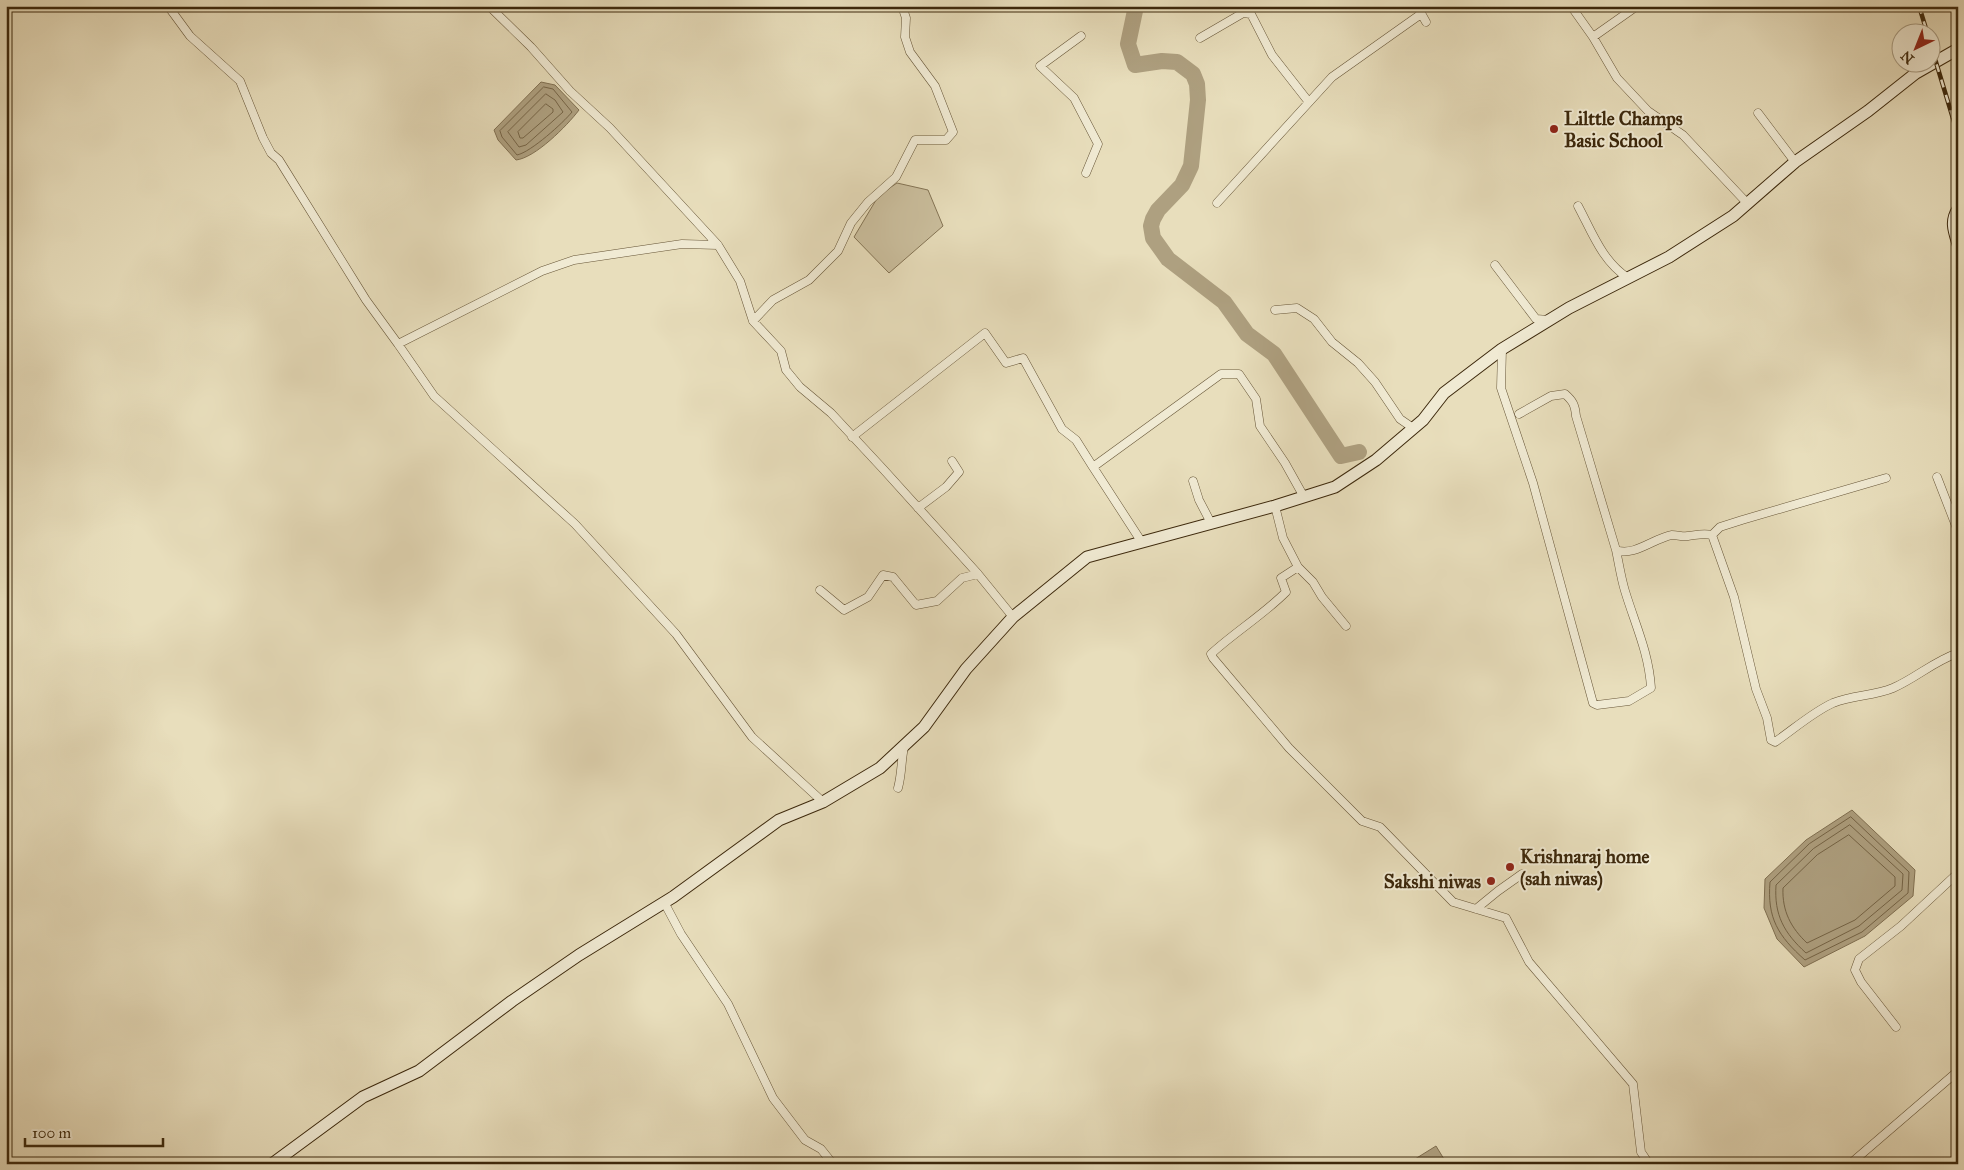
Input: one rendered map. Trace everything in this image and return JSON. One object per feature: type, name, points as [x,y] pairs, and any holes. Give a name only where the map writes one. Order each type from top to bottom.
[{"type":"main road","points":[[272,1164],[363,1097],[419,1072],[512,1001],[579,955],[664,902],[779,820],[823,802],[880,768],[924,726],[966,669],[1013,617],[1087,557],[1275,506],[1335,487],[1376,460],[1423,420],[1444,393],[1502,349],[1548,320],[1669,257],[1733,216],[1795,162],[1868,111],[1916,73],[1958,49]]},
{"type":"main road","points":[[1958,209],[1953,216],[1953,224],[1958,244]]},
{"type":"street","points":[[168,6],[190,36],[244,87],[263,138],[271,153],[279,160],[366,300],[434,396],[575,524],[676,634],[752,737],[823,802]]},
{"type":"street","points":[[489,6],[531,46],[570,91],[610,128],[718,245],[740,281],[753,321],[781,351],[786,370],[800,387],[830,413],[918,508],[978,574],[1013,617]]},
{"type":"street","points":[[753,321],[773,300],[809,280],[838,251],[850,223],[868,202],[896,177],[915,140],[946,140],[954,132],[935,86],[910,52],[905,37],[906,18],[902,6]]},
{"type":"street","points":[[1416,6],[1426,22]]},
{"type":"street","points":[[1571,6],[1594,37],[1624,84],[1648,111],[1683,135],[1747,203]]},
{"type":"street","points":[[1594,37],[1638,6]]},
{"type":"street","points":[[1200,38],[1242,13],[1251,14],[1272,55],[1308,101]]},
{"type":"street","points":[[1217,203],[1308,101],[1332,77],[1421,14]]},
{"type":"street","points":[[1081,36],[1040,66],[1074,98],[1098,144],[1086,173]]},
{"type":"street","points":[[1758,113],[1795,162]]},
{"type":"street","points":[[1578,206],[1606,258],[1617,271],[1628,278]]},
{"type":"street","points":[[398,344],[542,271],[574,260],[682,244],[718,245]]},
{"type":"street","points":[[1495,265],[1536,319],[1548,320]]},
{"type":"street","points":[[1275,310],[1297,308],[1314,319],[1332,342],[1358,363],[1375,382],[1400,419],[1413,428]]},
{"type":"street","points":[[852,437],[985,333],[1006,364],[1023,358],[1062,429],[1076,440],[1141,541]]},
{"type":"street","points":[[1502,349],[1501,388],[1533,483],[1593,702],[1597,705],[1629,700],[1651,688],[1650,671],[1643,639],[1625,591],[1616,550],[1576,416],[1575,405],[1565,394],[1551,396],[1519,414]]},
{"type":"street","points":[[1093,468],[1221,374],[1239,374],[1256,400],[1260,426],[1304,497]]},
{"type":"street","points":[[918,508],[946,487],[959,472],[952,461]]},
{"type":"street","points":[[1937,477],[1958,531]]},
{"type":"street","points":[[1712,535],[1720,527],[1886,478]]},
{"type":"street","points":[[1193,481],[1199,500],[1211,523]]},
{"type":"street","points":[[1275,506],[1283,538],[1298,566],[1313,582],[1322,597],[1346,626]]},
{"type":"street","points":[[1616,550],[1631,552],[1642,545],[1673,535],[1688,536],[1703,533],[1712,535]]},
{"type":"street","points":[[1712,535],[1734,597],[1756,690],[1767,718],[1771,740],[1775,742],[1833,704],[1849,698],[1876,695],[1916,676],[1942,658],[1958,653]]},
{"type":"street","points":[[1298,566],[1281,578],[1286,592],[1269,609],[1236,631],[1211,654],[1213,658],[1289,748],[1362,821],[1380,827],[1454,902],[1506,918],[1529,962],[1633,1084],[1641,1152],[1649,1164]]},
{"type":"street","points":[[820,590],[844,610],[868,597],[883,574],[893,577],[916,605],[937,601],[962,578],[978,574]]},
{"type":"street","points":[[898,788],[903,771],[901,759],[904,745]]},
{"type":"street","points":[[1896,1027],[1861,982],[1855,970],[1859,959],[1901,926],[1958,873]]},
{"type":"street","points":[[1476,909],[1522,874]]},
{"type":"street","points":[[664,902],[681,934],[728,1004],[773,1098],[805,1140],[821,1149],[833,1164]]},
{"type":"street","points":[[1850,1164],[1958,1071]]},
{"type":"shaded area","points":[[897,183],[928,190],[943,226],[889,273],[854,237],[879,195]]},
{"type":"water","points":[[541,82],[555,85],[579,110],[541,148],[524,158],[516,160],[498,140],[494,130]]},
{"type":"water","points":[[1852,810],[1915,870],[1913,896],[1865,936],[1804,967],[1777,939],[1764,908],[1765,879],[1806,840]]},
{"type":"water","points":[[1436,1146],[1447,1164],[1407,1164]]},
{"type":"waterway","points":[[1136,6],[1128,44],[1135,65],[1162,61],[1177,62],[1193,74],[1197,84],[1198,100],[1191,166],[1182,185],[1158,210],[1153,219],[1151,226],[1153,238],[1168,259],[1224,302],[1247,334],[1274,354],[1341,456],[1359,452]]},
{"type":"railway","points":[[1919,6],[1924,22]]},
{"type":"railway","points":[[1939,72],[1958,135]]},
{"type":"place","name":"Lilttle Champs Basic School","points":[[1554,129]]},
{"type":"place","name":"Krishnaraj home (sah niwas)","points":[[1510,867]]},
{"type":"place","name":"Sakshi niwas","points":[[1491,881]]}]
